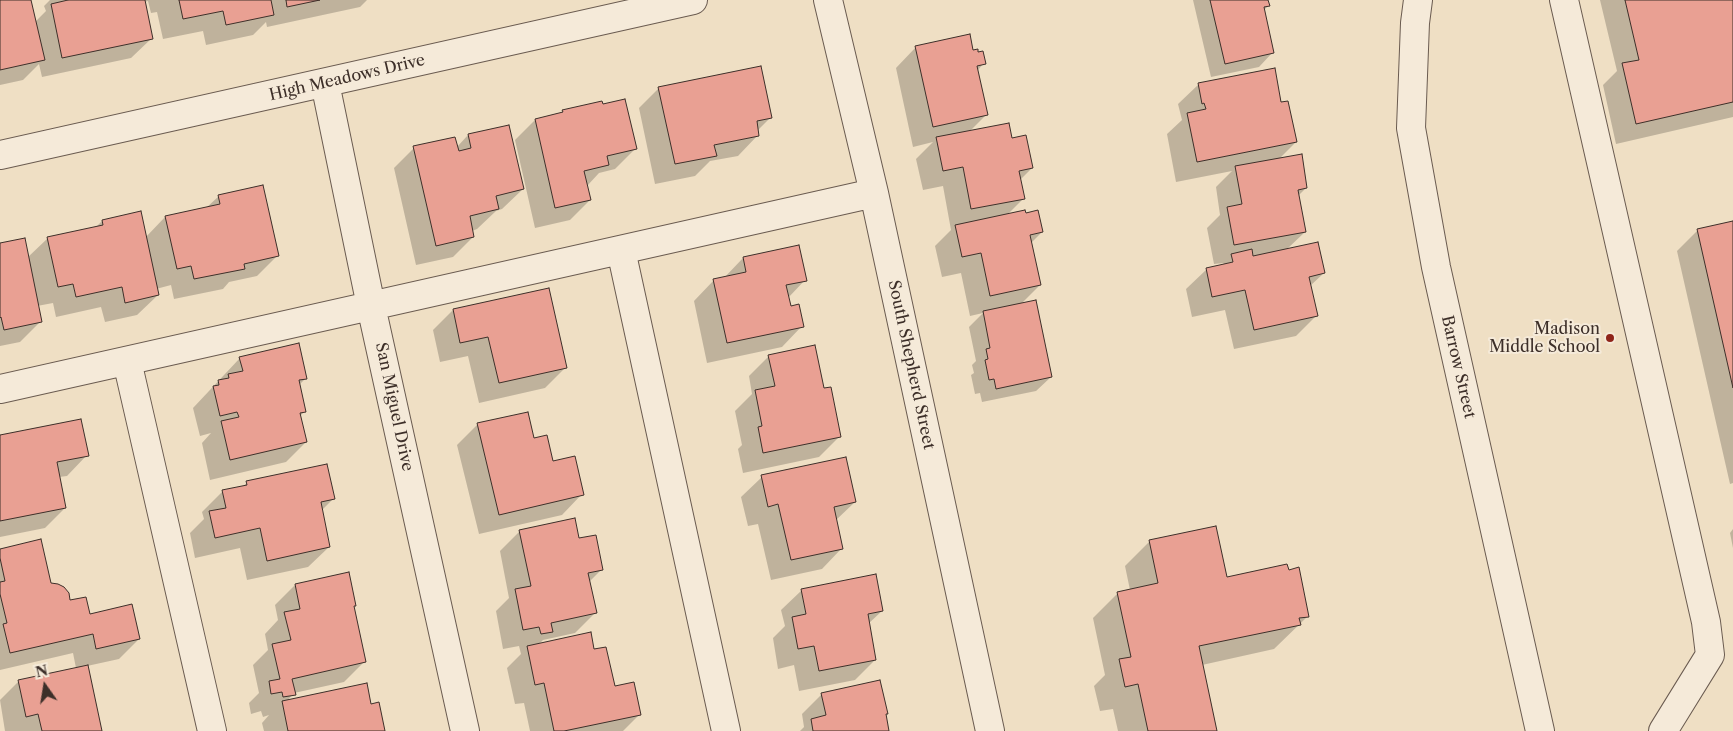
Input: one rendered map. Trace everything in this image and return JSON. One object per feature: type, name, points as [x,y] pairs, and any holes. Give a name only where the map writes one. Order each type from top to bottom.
[{"type":"street","name":"High Meadows Drive","points":[[0,156],[693,0]]},
{"type":"street","name":"South Shepherd Street","points":[[828,0],[874,193],[990,731]]},
{"type":"street","name":"Barrow Street","points":[[1418,0],[1415,23],[1411,128],[1436,267],[1540,731]]},
{"type":"street","points":[[1564,0],[1706,622],[1710,655],[1663,731]]},
{"type":"street","name":"San Miguel Drive","points":[[325,83],[465,731]]},
{"type":"street","points":[[0,390],[874,193]]},
{"type":"street","points":[[621,250],[726,731]]},
{"type":"street","points":[[127,361],[212,731]]},
{"type":"building","points":[[0,0],[31,0],[45,60],[0,70]]},
{"type":"building","points":[[68,0],[145,0],[153,39],[62,58],[51,4]]},
{"type":"building","points":[[179,0],[271,0],[274,15],[226,25],[223,11],[183,19]]},
{"type":"building","points":[[286,0],[320,0],[287,7]]},
{"type":"building","points":[[1210,0],[1268,0],[1270,6],[1264,7],[1274,53],[1225,64]]},
{"type":"building","points":[[1625,0],[1733,0],[1733,102],[1636,124],[1622,63],[1639,60]]},
{"type":"building","points":[[970,34],[973,50],[983,51],[986,64],[977,66],[988,115],[933,127],[915,46]]},
{"type":"building","points":[[761,66],[772,118],[757,121],[759,136],[714,145],[717,156],[675,164],[658,87]]},
{"type":"building","points":[[1275,68],[1281,102],[1288,101],[1297,142],[1197,162],[1187,113],[1206,109],[1204,103],[1202,104],[1198,83]]},
{"type":"building","points":[[625,99],[637,149],[607,156],[609,165],[584,171],[591,200],[555,208],[535,119],[563,112],[562,110],[602,101],[603,104]]},
{"type":"building","points":[[1009,123],[1012,138],[1026,135],[1033,168],[1019,171],[1025,199],[971,209],[963,167],[943,171],[936,137]]},
{"type":"building","points":[[509,125],[524,189],[496,196],[499,209],[470,216],[474,237],[436,246],[413,146],[455,137],[459,151],[471,148],[468,134]]},
{"type":"building","points":[[1302,154],[1307,188],[1298,190],[1306,232],[1234,245],[1227,207],[1242,204],[1235,166]]},
{"type":"building","points":[[263,185],[279,256],[244,264],[245,269],[194,279],[191,266],[177,269],[165,216],[220,204],[218,195]]},
{"type":"building","points":[[1025,210],[1026,213],[1038,210],[1043,232],[1030,235],[1041,285],[990,296],[981,253],[962,257],[955,225]]},
{"type":"building","points":[[141,211],[159,295],[125,303],[122,287],[76,297],[73,284],[58,287],[47,237],[103,225],[102,220]]},
{"type":"building","points":[[1733,221],[1733,388],[1697,229]]},
{"type":"building","points":[[25,238],[42,322],[4,330],[0,318],[0,243]]},
{"type":"building","points":[[1318,242],[1325,273],[1309,277],[1318,316],[1254,330],[1245,290],[1212,297],[1206,268],[1233,262],[1231,254],[1252,249],[1253,256]]},
{"type":"building","points":[[799,245],[807,281],[786,285],[791,306],[799,304],[804,327],[727,343],[713,279],[746,272],[743,257]]},
{"type":"building","points":[[549,288],[567,368],[499,383],[488,337],[460,343],[453,309]]},
{"type":"building","points":[[1036,300],[1052,377],[996,389],[994,379],[989,380],[985,360],[988,359],[986,349],[990,348],[983,311]]},
{"type":"building","points":[[299,343],[307,379],[299,380],[306,412],[300,413],[307,442],[230,460],[221,421],[239,417],[237,412],[220,416],[213,386],[219,385],[218,380],[229,378],[228,374],[243,371],[239,357]]},
{"type":"building","points":[[815,345],[824,388],[831,387],[841,437],[763,453],[758,427],[762,426],[755,390],[775,386],[768,355]]},
{"type":"building","points":[[528,412],[534,438],[547,435],[553,461],[575,456],[584,495],[499,515],[477,423]]},
{"type":"building","points":[[81,419],[89,456],[57,462],[66,508],[0,521],[0,435]]},
{"type":"building","points":[[846,457],[856,502],[834,507],[843,549],[791,560],[778,504],[768,507],[761,475]]},
{"type":"building","points":[[327,464],[335,499],[321,502],[330,547],[267,561],[260,528],[215,538],[209,511],[226,508],[222,490],[247,485],[246,481]]},
{"type":"building","points":[[575,518],[579,538],[596,535],[603,570],[588,573],[597,613],[551,623],[553,632],[541,634],[539,627],[523,630],[515,589],[531,586],[519,530]]},
{"type":"building","points":[[1216,526],[1227,577],[1287,564],[1289,570],[1299,567],[1309,617],[1299,618],[1301,625],[1199,646],[1217,731],[1148,731],[1138,684],[1125,687],[1119,659],[1131,657],[1117,592],[1158,583],[1149,540]]},
{"type":"building","points":[[41,539],[51,583],[64,587],[69,593],[70,600],[86,597],[90,614],[132,604],[140,639],[96,649],[93,634],[10,653],[3,624],[7,623],[0,594],[0,582],[5,581],[0,549]]},
{"type":"building","points":[[349,572],[366,662],[292,679],[296,695],[283,697],[282,692],[271,694],[269,681],[280,679],[272,644],[291,640],[284,612],[300,609],[295,584]]},
{"type":"building","points":[[876,574],[883,611],[868,614],[876,660],[819,671],[814,646],[798,649],[792,617],[806,614],[801,589]]},
{"type":"building","points":[[591,632],[594,649],[606,647],[615,686],[634,682],[641,715],[564,731],[554,731],[544,683],[535,685],[527,646]]},
{"type":"building","points":[[88,665],[102,731],[42,731],[38,714],[26,717],[18,680]]},
{"type":"building","points":[[880,680],[888,714],[886,714],[889,731],[813,731],[811,719],[826,715],[821,693]]},
{"type":"building","points":[[367,683],[371,704],[379,702],[385,731],[288,731],[282,701]]},
{"type":"place","name":"Madison Middle School","points":[[1610,338]]}]
